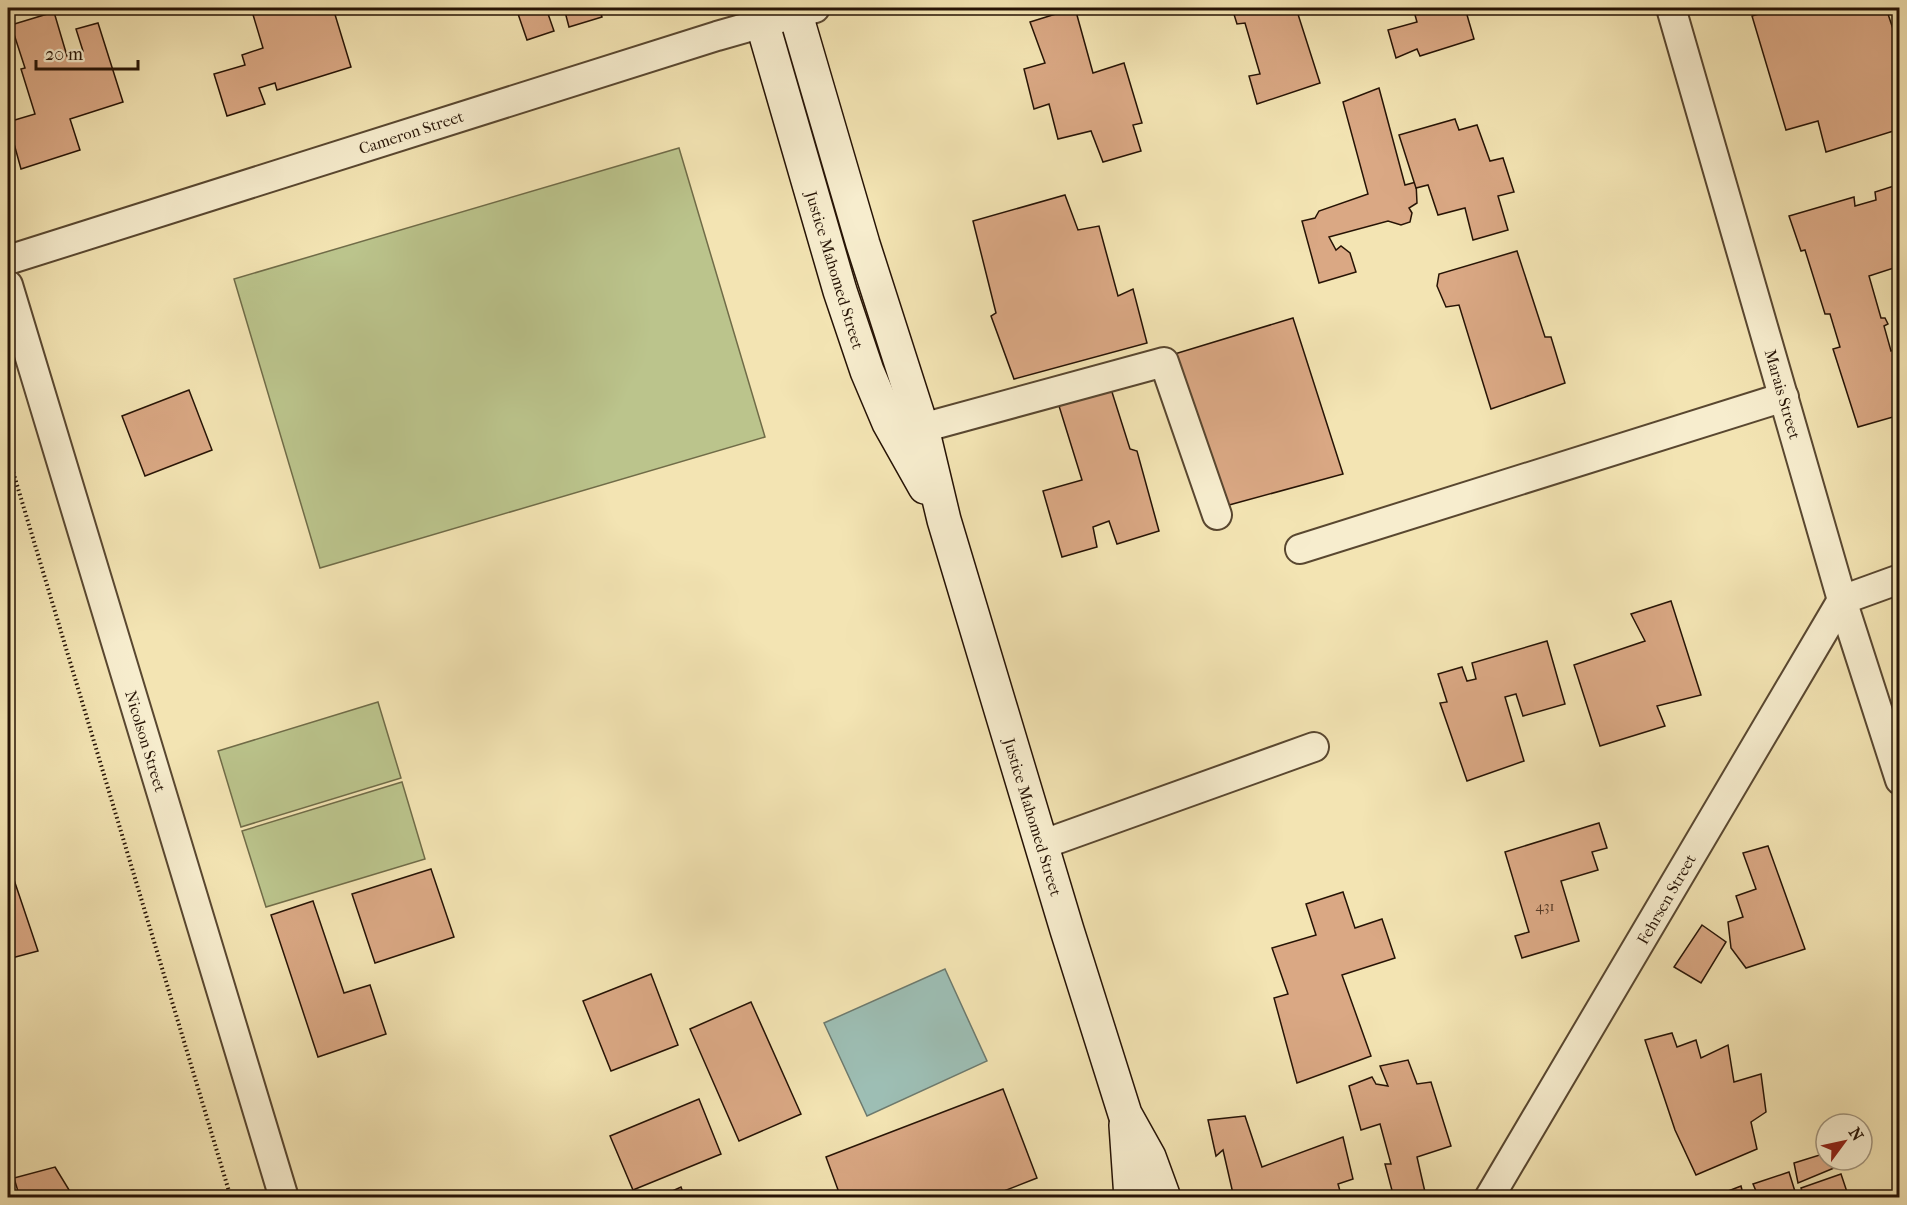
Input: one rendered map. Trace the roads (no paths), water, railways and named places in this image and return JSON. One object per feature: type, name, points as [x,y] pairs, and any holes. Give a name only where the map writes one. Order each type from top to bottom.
[{"type":"main road","name":"Justice Mahomed Street","points":[[801,10],[863,244],[922,428],[944,520],[1041,845],[1125,1114],[1149,1157],[1164,1197]]},
{"type":"main road","name":"Justice Mahomed Street","points":[[760,16],[840,291],[867,371],[889,423],[944,520]]},
{"type":"main road","name":"Justice Mahomed Street","points":[[1125,1114],[1131,1197]]},
{"type":"street","name":"Marais Street","points":[[1671,8],[1842,600],[1899,780]]},
{"type":"street","name":"Cameron Street","points":[[8,260],[760,16],[801,10]]},
{"type":"street","name":"Nicolson Street","points":[[8,285],[284,1197]]},
{"type":"street","points":[[922,428],[1164,362],[1217,515]]},
{"type":"street","points":[[1300,549],[1784,397]]},
{"type":"street","points":[[1842,600],[1899,579]]},
{"type":"street","name":"Fehrsen Street","points":[[1489,1197],[1842,600]]},
{"type":"street","points":[[1041,845],[1314,747]]},
{"type":"water","points":[[945,969],[987,1061],[867,1116],[824,1023]]}]
